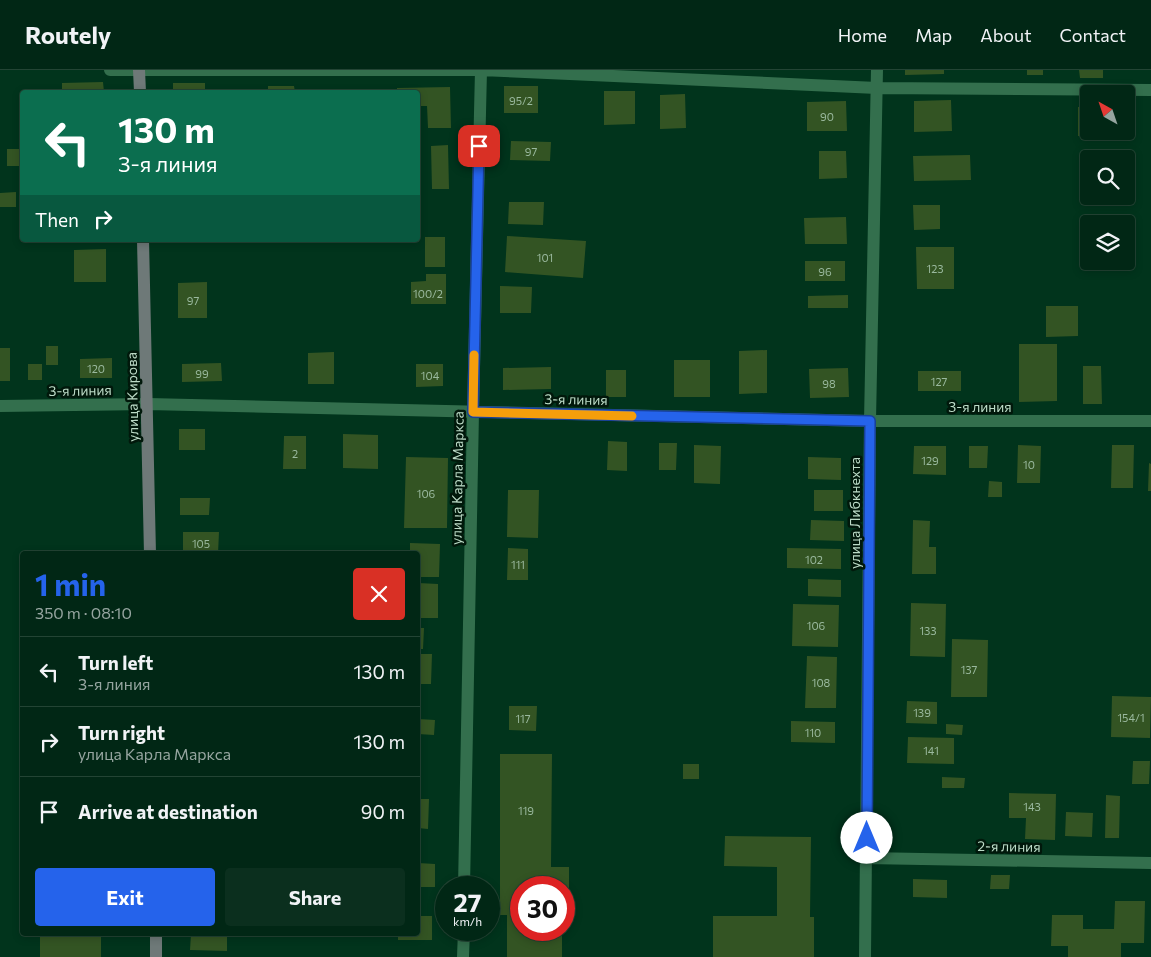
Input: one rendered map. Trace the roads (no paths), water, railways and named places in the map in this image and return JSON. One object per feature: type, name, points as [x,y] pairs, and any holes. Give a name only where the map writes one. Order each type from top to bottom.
[{"type":"street","points":[[110,70],[481,70],[877,88],[1151,90]]},
{"type":"street","points":[[139,70],[140,90]]},
{"type":"street","name":"улица Карла Маркса","points":[[464,876],[481,70]]},
{"type":"street","name":"улица Либкнехта","points":[[865,957],[870,421],[877,70]]},
{"type":"street","name":"улица Кирова","points":[[143,242],[150,551]]},
{"type":"street","name":"3-я линия","points":[[0,406],[148,404],[870,421],[1151,422]]},
{"type":"street","name":"2-я линия","points":[[866,858],[1151,863]]},
{"type":"street","points":[[156,936],[156,957]]},
{"type":"street","points":[[463,957],[464,941]]}]
